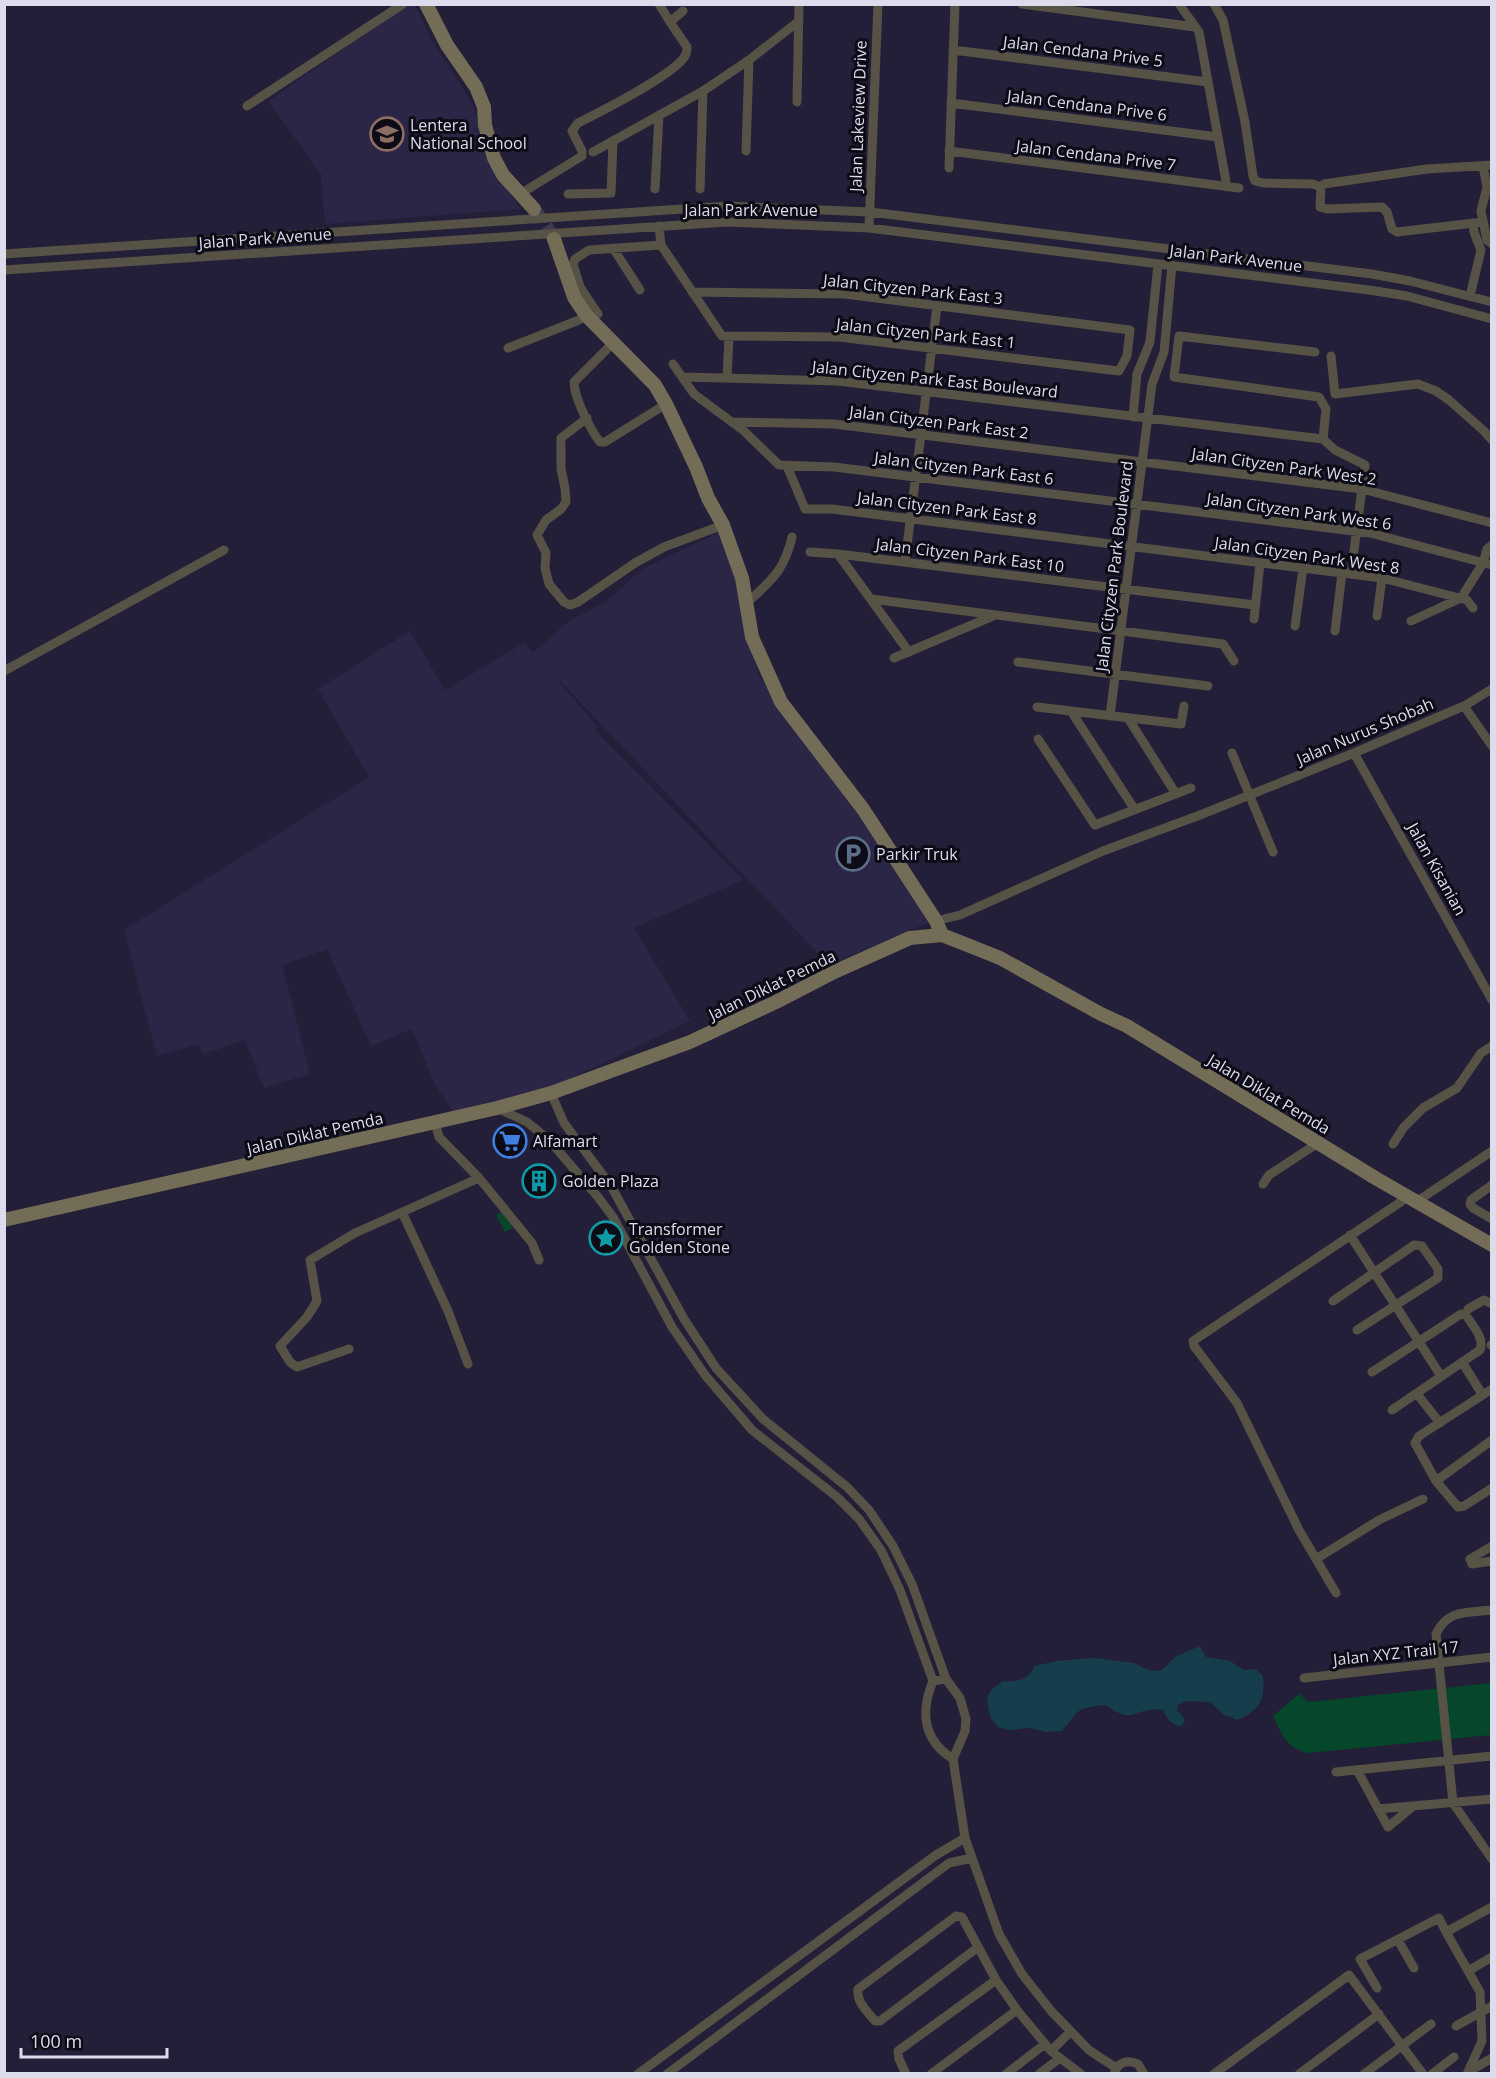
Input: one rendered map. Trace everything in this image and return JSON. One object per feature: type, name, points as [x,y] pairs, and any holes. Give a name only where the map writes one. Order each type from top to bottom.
[{"type":"street","points":[[248,106],[403,4]]},
{"type":"street","points":[[426,4],[447,45],[476,87],[484,106],[485,125],[494,158],[503,175],[534,210]]},
{"type":"street","points":[[520,194],[582,156],[582,151],[572,131],[578,123],[657,78],[676,66],[685,56],[687,48],[659,4]]},
{"type":"street","points":[[797,102],[799,4]]},
{"type":"street","name":"Jalan Lakeview Drive","points":[[869,228],[878,4]]},
{"type":"street","points":[[949,168],[955,4]]},
{"type":"street","points":[[1022,4],[1195,27]]},
{"type":"street","points":[[1179,4],[1199,32],[1227,187]]},
{"type":"street","points":[[1214,4],[1223,20],[1245,122],[1252,176],[1255,181],[1313,184],[1321,187]]},
{"type":"street","points":[[670,22],[683,11]]},
{"type":"street","points":[[592,152],[703,91],[749,60],[798,21]]},
{"type":"street","name":"Jalan Cendana Prive 5","points":[[953,50],[1208,82]]},
{"type":"street","points":[[746,151],[749,60]]},
{"type":"street","points":[[700,189],[703,91]]},
{"type":"street","name":"Jalan Cendana Prive 6","points":[[951,103],[1218,137]]},
{"type":"street","points":[[656,189],[659,115]]},
{"type":"street","points":[[568,194],[611,193],[613,141]]},
{"type":"street","name":"Jalan Cendana Prive 7","points":[[949,151],[1239,188]]},
{"type":"street","points":[[1321,187],[1324,184],[1427,169],[1487,166],[1487,187],[1474,232],[1481,250],[1470,296]]},
{"type":"street","points":[[1321,187],[1320,207],[1327,209],[1382,207],[1388,212],[1392,229],[1396,232],[1478,223]]},
{"type":"street","points":[[727,222],[728,206]]},
{"type":"street","name":"Jalan Park Avenue","points":[[4,254],[728,206],[870,212],[1247,258],[1381,275],[1491,302]]},
{"type":"street","name":"Jalan Park Avenue","points":[[4,270],[727,222],[869,228],[1245,274],[1388,293],[1491,318]]},
{"type":"street","points":[[1478,223],[1491,244]]},
{"type":"street","points":[[659,226],[661,245],[722,336],[729,336],[727,378]]},
{"type":"street","points":[[554,239],[574,297],[592,314],[613,343],[655,385],[666,404],[723,525],[742,578],[752,637],[781,702],[863,808],[936,921],[942,935]]},
{"type":"street","points":[[592,314],[580,287],[573,264],[575,259],[589,250],[661,245]]},
{"type":"street","points":[[613,248],[640,290]]},
{"type":"street","points":[[1245,274],[1247,258]]},
{"type":"street","points":[[1133,417],[1137,374],[1150,342],[1158,264]]},
{"type":"street","name":"Jalan Cityzen Park Boulevard","points":[[1110,716],[1152,384],[1164,352],[1172,265]]},
{"type":"street","name":"Jalan Cityzen Park East 3","points":[[692,292],[846,294],[1130,330],[1127,356],[1119,371]]},
{"type":"street","points":[[906,562],[937,306]]},
{"type":"street","points":[[508,348],[592,314]]},
{"type":"street","name":"Jalan Cityzen Park East 1","points":[[729,336],[839,337],[1119,371]]},
{"type":"street","points":[[1315,352],[1179,336],[1174,377],[1319,397],[1326,409],[1323,439],[1335,450],[1365,465],[1357,531],[1335,631]]},
{"type":"street","points":[[613,343],[574,382],[578,398],[600,442],[605,442],[666,404]]},
{"type":"street","points":[[1331,356],[1335,394],[1418,384],[1436,391],[1449,400],[1484,430],[1491,440]]},
{"type":"street","points":[[673,364],[694,394],[732,422],[779,465],[788,466]]},
{"type":"street","name":"Jalan Cityzen Park East Boulevard","points":[[682,377],[838,381],[1323,439]]},
{"type":"street","points":[[587,418],[561,438],[561,469],[566,502],[561,509],[546,520],[537,535],[546,553],[545,568],[549,584],[564,602],[570,605],[578,602],[635,563],[664,547],[723,525]]},
{"type":"street","name":"Jalan Cityzen Park East 2","points":[[732,422],[834,424],[1142,462]]},
{"type":"street","name":"Jalan Cityzen Park West 2","points":[[1142,462],[1362,489],[1491,523]]},
{"type":"street","name":"Jalan Cityzen Park East 6","points":[[788,466],[834,467],[1136,504]]},
{"type":"street","name":"Jalan Cityzen Park East 8","points":[[788,466],[804,509],[832,509],[1131,547]]},
{"type":"street","name":"Jalan Cityzen Park West 6","points":[[1136,504],[1370,533],[1487,564]]},
{"type":"street","points":[[746,604],[781,569],[792,537]]},
{"type":"street","points":[[1411,621],[1461,598],[1487,564],[1487,549],[1491,545]]},
{"type":"street","name":"Jalan Cityzen Park West 8","points":[[1131,547],[1382,578],[1461,598],[1467,600],[1473,608]]},
{"type":"street","points":[[4,671],[224,550]]},
{"type":"street","name":"Jalan Cityzen Park East 10","points":[[810,552],[1255,605]]},
{"type":"street","points":[[838,554],[909,652]]},
{"type":"street","points":[[1254,619],[1260,563]]},
{"type":"street","points":[[1295,626],[1303,568]]},
{"type":"street","points":[[1377,616],[1382,578]]},
{"type":"street","points":[[871,599],[1223,644],[1234,661]]},
{"type":"street","points":[[894,658],[996,615]]},
{"type":"street","points":[[1018,662],[1208,686]]},
{"type":"street","name":"Jalan Nurus Shobah","points":[[936,921],[960,915],[1103,851],[1249,796],[1354,753],[1464,706],[1491,689]]},
{"type":"street","points":[[1037,707],[1182,724],[1184,706]]},
{"type":"street","points":[[1464,706],[1491,746]]},
{"type":"street","points":[[1071,711],[1135,810]]},
{"type":"street","points":[[1128,718],[1176,794]]},
{"type":"street","points":[[1038,739],[1095,825],[1191,788]]},
{"type":"street","points":[[1232,753],[1273,852]]},
{"type":"street","name":"Jalan Kisanian","points":[[1354,753],[1491,1000]]},
{"type":"street","name":"Jalan Diklat Pemda","points":[[4,1220],[497,1108],[550,1093],[690,1042],[910,938],[942,935],[1000,958],[1127,1026],[1491,1245]]},
{"type":"street","points":[[1393,1144],[1404,1127],[1423,1108],[1457,1088],[1481,1053],[1491,1046]]},
{"type":"street","points":[[550,1093],[564,1124],[616,1194],[684,1319],[716,1368],[763,1419],[847,1487],[869,1510],[887,1537],[912,1584],[946,1680],[960,1698],[966,1719],[965,1731],[953,1759],[965,1838],[999,1934],[1014,1962],[1070,2032],[1115,2071],[1121,2063],[1131,2061],[1140,2065],[1144,2073]]},
{"type":"street","points":[[497,1108],[527,1122],[549,1140],[613,1217],[672,1327],[705,1375],[752,1430],[837,1497],[858,1519],[881,1550],[900,1590],[933,1681],[927,1697],[927,1727],[938,1748],[953,1759]]},
{"type":"street","points":[[435,1122],[440,1137],[479,1178],[532,1243],[539,1260]]},
{"type":"street","points":[[1263,1184],[1269,1174],[1318,1143]]},
{"type":"street","points":[[1336,1593],[1289,1510],[1237,1403],[1194,1346],[1193,1341],[1351,1237],[1491,1151]]},
{"type":"street","points":[[349,1349],[297,1367],[290,1362],[280,1346],[307,1317],[316,1302],[317,1294],[312,1281],[310,1260],[355,1233],[479,1178]]},
{"type":"street","points":[[1491,1185],[1471,1200],[1470,1204],[1491,1219]]},
{"type":"street","points":[[402,1212],[448,1311],[468,1364]]},
{"type":"street","points":[[1351,1237],[1441,1376]]},
{"type":"street","points":[[1333,1300],[1417,1244],[1422,1246],[1438,1269],[1438,1278],[1356,1330]]},
{"type":"street","points":[[1468,1310],[1484,1300],[1491,1304]]},
{"type":"street","points":[[1372,1372],[1459,1315],[1464,1314],[1483,1343],[1480,1350],[1392,1410]]},
{"type":"street","points":[[1462,1362],[1482,1394]]},
{"type":"street","points":[[1491,1389],[1419,1436],[1415,1443],[1436,1481],[1458,1507],[1464,1506],[1491,1488]]},
{"type":"street","points":[[1417,1394],[1440,1423]]},
{"type":"street","points":[[1436,1481],[1491,1440]]},
{"type":"street","points":[[1316,1559],[1380,1520],[1423,1499]]},
{"type":"street","points":[[1491,1546],[1470,1559],[1472,1564],[1491,1561]]},
{"type":"street","points":[[1491,1610],[1453,1614],[1441,1623],[1436,1634],[1453,1803],[1491,1859]]},
{"type":"street","name":"Jalan XYZ Trail 17","points":[[1304,1678],[1491,1658]]},
{"type":"street","points":[[933,1681],[946,1680]]},
{"type":"street","points":[[1336,1772],[1491,1756]]},
{"type":"street","points":[[1357,1770],[1388,1827],[1412,1807]]},
{"type":"street","points":[[1378,1809],[1491,1799]]},
{"type":"street","points":[[639,2073],[936,1855],[965,1838]]},
{"type":"street","points":[[1479,1841],[1491,1840]]},
{"type":"street","points":[[936,1855],[945,1866]]},
{"type":"street","points":[[667,2073],[949,1863],[972,1858]]},
{"type":"street","points":[[1446,1932],[1491,1907]]},
{"type":"street","points":[[977,1948],[880,2021],[875,2021],[859,2001],[858,1989],[956,1916],[962,1917],[977,1948],[1017,2010],[1048,2048],[1081,2073]]},
{"type":"street","points":[[1377,1988],[1360,1959],[1439,1918],[1480,1992],[1482,2041],[1468,2073]]},
{"type":"street","points":[[1398,1940],[1414,1968]]},
{"type":"street","points":[[1468,1971],[1491,1957]]},
{"type":"street","points":[[1214,2073],[1347,1975],[1423,2073]]},
{"type":"street","points":[[906,2073],[898,2051],[996,1980]]},
{"type":"street","points":[[1456,2026],[1491,2006]]},
{"type":"street","points":[[931,2073],[1017,2010]]},
{"type":"street","points":[[1299,2073],[1379,2014]]},
{"type":"street","points":[[1364,2073],[1431,2024]]},
{"type":"street","points":[[1006,2073],[1070,2032]]},
{"type":"street","points":[[1432,2073],[1454,2057]]},
{"type":"street","points":[[1039,2073],[1060,2058]]},
{"type":"street","points":[[1468,2073],[1491,2058]]},
{"type":"shaded area","name":"Lentera National School","points":[[407,5],[415,5],[433,43],[474,107],[488,162],[521,209],[325,224],[321,174],[268,101]]},
{"type":"shaded area","points":[[721,531],[742,592],[746,630],[759,675],[858,812],[930,922],[829,965],[545,665],[597,726],[595,730],[743,880],[634,928],[690,1021],[542,1092],[455,1115],[434,1083],[412,1029],[371,1046],[327,949],[282,965],[310,1074],[264,1088],[245,1040],[203,1054],[199,1044],[157,1056],[124,930],[369,777],[318,689],[410,631],[445,690],[524,643],[533,652],[571,620],[607,601],[642,569]]},
{"type":"green space","points":[[504,1210],[513,1228],[505,1232],[496,1215]]},
{"type":"green space","points":[[1491,1683],[1491,1735],[1309,1753],[1295,1748],[1286,1740],[1273,1716],[1299,1694],[1309,1702]]},
{"type":"water","points":[[1200,1646],[1206,1657],[1230,1661],[1244,1670],[1256,1669],[1263,1676],[1262,1698],[1256,1708],[1237,1720],[1223,1714],[1210,1702],[1185,1701],[1178,1705],[1177,1711],[1185,1721],[1181,1726],[1172,1723],[1163,1710],[1129,1715],[1106,1705],[1088,1707],[1079,1711],[1062,1731],[1047,1732],[1030,1728],[1009,1730],[998,1727],[990,1717],[987,1698],[991,1690],[1003,1681],[1026,1677],[1034,1666],[1057,1661],[1093,1658],[1134,1663],[1151,1671],[1162,1670],[1175,1657]]},
{"type":"tunnel","points":[[534,209],[554,239]]},
{"type":"place","name":"Lentera National School","points":[[387,134]]},
{"type":"place","name":"Parkir Truk","points":[[853,854]]},
{"type":"place","name":"Alfamart","points":[[510,1141]]},
{"type":"place","name":"Golden Plaza","points":[[539,1181]]},
{"type":"place","name":"Transformer Golden Stone","points":[[606,1238]]}]
